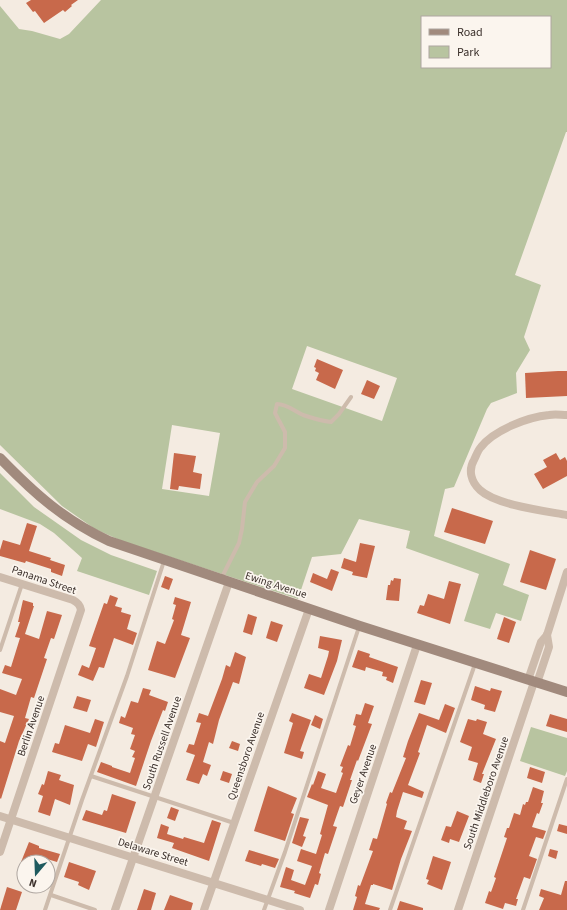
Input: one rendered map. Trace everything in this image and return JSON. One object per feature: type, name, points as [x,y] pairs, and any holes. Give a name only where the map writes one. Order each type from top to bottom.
[{"type":"street","points":[[567,415],[548,415],[513,424],[494,435],[480,447],[470,466],[472,481],[480,491],[494,498],[524,508],[567,515]]},
{"type":"street","name":"Ewing Avenue","points":[[0,458],[44,501],[74,523],[109,541],[164,561],[417,645],[567,692]]},
{"type":"street","name":"South Middleboro Avenue","points":[[458,910],[533,682],[540,642],[546,635],[567,572]]},
{"type":"street","name":"Panama Street","points":[[0,577],[73,600],[80,606]]},
{"type":"street","name":"South Russell Avenue","points":[[115,910],[155,796],[225,581]]},
{"type":"street","name":"Berlin Avenue","points":[[0,852],[80,616],[80,606]]},
{"type":"street","name":"Queensboro Avenue","points":[[204,910],[309,609]]},
{"type":"street","name":"Geyer Avenue","points":[[329,910],[417,645]]},
{"type":"street","name":"Delaware Street","points":[[0,816],[300,910]]},
{"type":"lane","points":[[225,581],[239,543],[242,529],[244,502],[257,482],[274,466],[285,448],[285,432],[275,413],[277,404],[283,404],[312,418],[331,422],[339,414],[351,397]]},
{"type":"lane","points":[[45,910],[127,676],[164,561]]},
{"type":"lane","points":[[0,650],[22,584]]},
{"type":"lane","points":[[264,910],[360,626]]},
{"type":"lane","points":[[390,910],[475,664]]},
{"type":"lane","points":[[91,776],[234,823]]},
{"type":"lane","points":[[523,910],[567,779]]},
{"type":"lane","points":[[51,895],[95,910]]},
{"type":"green space","points":[[101,0],[567,0],[567,132],[515,275],[541,285],[524,337],[530,350],[516,373],[517,393],[491,403],[487,409],[454,487],[445,489],[434,536],[510,564],[503,585],[529,595],[521,621],[496,613],[490,629],[464,621],[479,574],[406,548],[410,531],[359,519],[341,554],[312,557],[298,599],[122,541],[95,529],[62,506],[0,445],[0,6],[19,29],[60,39],[69,34]],"holes":[[[307,346],[397,378],[382,421],[292,389]],[[172,425],[220,433],[209,496],[162,489]]]},
{"type":"green space","points":[[0,473],[34,507],[81,540],[111,555],[157,571],[149,595],[77,571],[82,558],[54,533],[40,524],[0,509]]},
{"type":"green space","points":[[531,727],[567,738],[567,771],[565,776],[520,761]]},
{"type":"building","points":[[31,0],[78,0],[65,12],[63,10],[44,23],[35,11],[33,12],[26,3]]},
{"type":"building","points":[[317,359],[343,370],[335,389],[316,380],[319,373],[315,371],[316,368],[314,367]]},
{"type":"building","points":[[567,371],[567,396],[526,398],[525,373]]},
{"type":"building","points":[[367,380],[380,386],[374,399],[361,394]]},
{"type":"building","points":[[174,453],[196,456],[193,472],[202,474],[200,489],[179,486],[178,490],[170,489]]},
{"type":"building","points":[[556,453],[560,460],[565,457],[567,461],[567,476],[543,489],[534,474],[547,467],[543,460]]},
{"type":"building","points":[[452,508],[493,521],[485,544],[444,532]]},
{"type":"building","points":[[27,523],[37,526],[29,551],[51,558],[50,560],[65,565],[62,576],[51,572],[51,569],[26,561],[25,563],[0,556],[3,540],[20,545]]},
{"type":"building","points":[[360,543],[375,546],[367,578],[352,575],[353,572],[341,568],[344,558],[356,562]]},
{"type":"building","points":[[530,550],[556,559],[546,590],[520,582]]},
{"type":"building","points":[[331,569],[339,572],[332,591],[310,582],[313,573],[327,579]]},
{"type":"building","points":[[165,576],[173,579],[169,590],[161,587]]},
{"type":"building","points":[[394,578],[401,579],[399,601],[386,600],[388,585],[390,585],[391,580],[393,581]]},
{"type":"building","points":[[449,581],[461,584],[450,624],[417,613],[420,605],[424,606],[428,594],[444,599]]},
{"type":"building","points":[[110,595],[118,598],[115,606],[122,608],[121,612],[131,615],[127,629],[137,633],[133,645],[114,638],[104,668],[99,667],[93,681],[78,675],[82,665],[89,668],[96,648],[89,646],[104,603],[107,604]]},
{"type":"building","points":[[175,597],[191,602],[181,635],[190,638],[175,678],[148,670],[157,641],[165,644],[174,620],[172,619],[176,605],[173,604]]},
{"type":"building","points":[[23,600],[33,603],[34,606],[25,634],[39,639],[47,611],[62,615],[54,639],[51,638],[44,658],[47,659],[34,698],[31,697],[25,718],[29,719],[19,741],[1,799],[0,741],[5,743],[14,716],[0,712],[0,689],[16,695],[22,679],[2,673],[5,665],[11,667],[20,638],[15,637],[20,622],[18,622]]},
{"type":"building","points":[[248,614],[257,617],[252,635],[243,632]]},
{"type":"building","points":[[504,617],[516,622],[509,643],[497,639]]},
{"type":"building","points":[[271,621],[283,625],[277,642],[266,638]]},
{"type":"building","points":[[320,636],[342,640],[337,661],[324,695],[304,688],[309,674],[321,678],[328,656],[329,651],[318,648]]},
{"type":"building","points":[[358,650],[370,654],[369,657],[398,667],[393,683],[386,680],[387,677],[382,676],[383,672],[366,667],[365,671],[352,667]]},
{"type":"building","points":[[235,652],[246,657],[239,684],[233,682],[219,720],[213,744],[209,742],[203,762],[211,765],[207,776],[203,774],[199,784],[186,780],[195,755],[186,752],[189,744],[194,745],[201,723],[196,722],[199,713],[208,716],[226,665],[230,667]]},
{"type":"building","points":[[421,680],[432,683],[425,705],[414,702]]},
{"type":"building","points":[[475,686],[490,691],[491,688],[502,691],[495,712],[484,709],[485,705],[471,700]]},
{"type":"building","points":[[143,688],[151,690],[149,695],[168,702],[165,711],[163,710],[151,741],[136,786],[97,772],[101,762],[130,773],[135,758],[132,757],[135,751],[130,749],[135,735],[131,734],[133,728],[119,723],[121,716],[125,718],[131,701],[138,703]]},
{"type":"building","points":[[77,696],[91,700],[87,712],[73,708]]},
{"type":"building","points":[[365,703],[374,706],[368,723],[372,724],[350,780],[352,780],[343,807],[340,806],[333,826],[337,827],[328,854],[325,853],[319,873],[321,874],[318,885],[315,884],[310,898],[294,893],[295,891],[280,887],[286,867],[294,870],[291,880],[305,885],[312,866],[297,861],[301,849],[316,854],[322,835],[320,834],[328,805],[307,797],[318,771],[326,774],[321,788],[336,793],[343,773],[341,772],[343,767],[340,766],[348,745],[350,746],[356,726],[353,725],[356,714],[361,715]]},
{"type":"building","points":[[445,704],[455,708],[446,733],[427,725],[418,752],[420,753],[408,785],[424,792],[422,798],[403,792],[397,811],[396,817],[407,821],[404,829],[412,831],[401,859],[392,890],[373,884],[371,885],[365,904],[380,908],[379,910],[353,910],[357,897],[355,896],[358,885],[360,886],[373,851],[369,850],[373,838],[377,839],[387,804],[386,803],[390,792],[392,793],[406,758],[403,757],[419,713],[439,720]]},
{"type":"building","points":[[292,713],[311,720],[300,751],[304,752],[302,759],[284,753],[293,723],[289,721]]},
{"type":"building","points":[[550,714],[567,719],[567,732],[546,726]]},
{"type":"building","points":[[315,715],[323,719],[320,729],[311,725]]},
{"type":"building","points":[[95,719],[104,722],[96,747],[88,744],[82,761],[52,752],[55,743],[59,744],[65,725],[90,733]]},
{"type":"building","points":[[468,719],[476,721],[477,719],[487,722],[483,734],[496,739],[482,774],[484,774],[481,783],[473,780],[478,763],[468,760],[472,747],[460,742]]},
{"type":"building","points":[[232,741],[240,744],[238,751],[229,748]]},
{"type":"building","points":[[530,767],[545,772],[542,783],[527,778]]},
{"type":"building","points":[[48,771],[61,775],[59,780],[74,785],[70,805],[55,799],[50,816],[38,812],[43,796],[38,794],[42,784],[44,785]]},
{"type":"building","points":[[223,771],[232,774],[229,783],[220,780]]},
{"type":"building","points":[[268,786],[297,798],[291,813],[294,814],[285,841],[254,831]]},
{"type":"building","points":[[533,787],[544,791],[541,803],[543,803],[539,814],[537,813],[532,827],[546,831],[543,839],[536,837],[529,856],[537,859],[530,879],[524,877],[516,899],[518,899],[516,906],[505,903],[503,909],[485,903],[496,878],[494,877],[507,838],[504,837],[507,828],[509,828],[514,813],[520,815],[523,804],[525,805],[526,802],[528,802]]},
{"type":"building","points":[[112,794],[136,802],[126,833],[82,820],[86,810],[102,815],[104,810],[107,811]]},
{"type":"building","points":[[171,807],[179,810],[175,821],[167,818]]},
{"type":"building","points":[[457,811],[469,816],[459,842],[450,839],[449,843],[441,840],[446,826],[451,827]]},
{"type":"building","points":[[300,817],[309,819],[303,836],[306,837],[302,847],[292,843]]},
{"type":"building","points":[[212,820],[221,823],[209,861],[172,848],[174,843],[157,838],[161,824],[169,827],[167,834],[204,843]]},
{"type":"building","points":[[559,824],[567,826],[567,834],[557,831]]},
{"type":"building","points":[[29,842],[39,846],[39,848],[60,854],[57,862],[56,854],[24,854]]},
{"type":"building","points":[[550,849],[558,851],[556,859],[548,856]]},
{"type":"building","points":[[249,850],[279,859],[275,868],[262,864],[261,866],[245,861]]},
{"type":"building","points":[[433,856],[451,862],[442,890],[427,884],[429,880],[426,879]]},
{"type":"building","points":[[69,862],[96,871],[89,890],[78,885],[79,882],[64,877]]},
{"type":"building","points":[[565,881],[567,881],[567,910],[539,910],[544,898],[539,896],[541,889],[561,895]]},
{"type":"building","points":[[7,887],[16,890],[16,894],[21,894],[16,910],[0,910]]},
{"type":"building","points":[[144,889],[156,893],[151,910],[137,910]]},
{"type":"building","points":[[170,895],[193,903],[191,910],[164,910]]},
{"type":"building","points":[[400,901],[423,908],[423,910],[397,910]]}]
